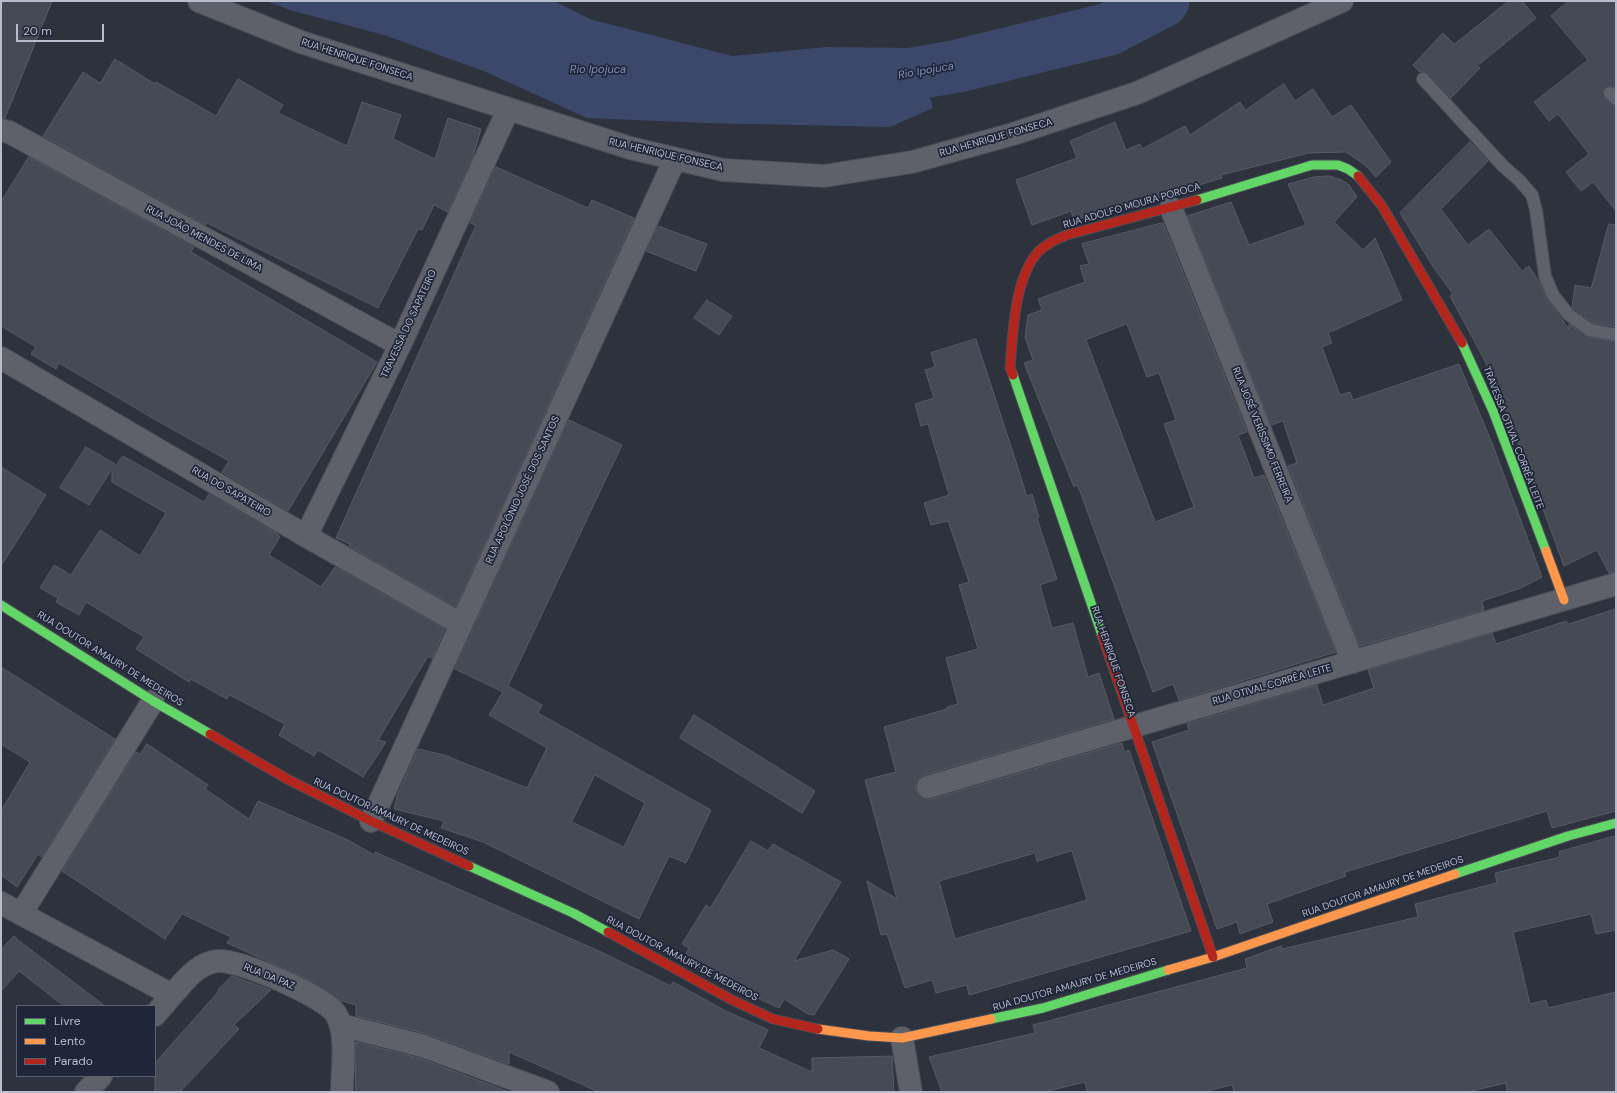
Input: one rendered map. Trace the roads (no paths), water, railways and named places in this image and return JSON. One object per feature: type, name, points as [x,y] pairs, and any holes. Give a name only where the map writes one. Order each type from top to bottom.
[{"type":"street","name":"RUA HENRIQUE FONSECA","points":[[199,1],[301,42],[508,110],[630,148],[723,170],[824,176],[912,162],[1013,134],[1137,93],[1342,1]]},
{"type":"street","name":"TRAVESSA DO SAPATEIRO","points":[[306,536],[400,345],[508,110]]},
{"type":"street","name":"RUA JOÃO MENDES DE LIMA","points":[[5,131],[400,345]]},
{"type":"street","name":"RUA APOLÔNIO JOSÉ DOS SANTOS","points":[[371,821],[675,158]]},
{"type":"street","name":"RUA ADOLFO MOURA POROCA","points":[[1010,368],[1013,325],[1022,283],[1028,264],[1049,242],[1171,208],[1246,184],[1315,165],[1338,165],[1352,170]]},
{"type":"street","name":"TRAVESSA OTIVAL CORRÊA LEITE","points":[[1352,170],[1380,203],[1450,321],[1482,383],[1564,600]]},
{"type":"street","name":"RUA JOSÉ VERÍSSIMO FERREIRA","points":[[1171,208],[1353,662]]},
{"type":"street","name":"RUA DO SAPATEIRO","points":[[1,358],[306,536],[461,624]]},
{"type":"street","name":"RUA HENRIQUE FONSECA","points":[[1010,368],[1135,726],[1213,957]]},
{"type":"street","name":"RUA OTIVAL CORRÊA LEITE","points":[[928,787],[1616,584]]},
{"type":"street","name":"RUA DOUTOR AMAURY DE MEDEIROS","points":[[1,604],[153,701],[287,779],[371,821],[573,912],[732,1000],[773,1019],[824,1030],[869,1036],[902,1038],[1043,1008],[1213,957],[1561,838],[1616,823]]},
{"type":"street","points":[[21,914],[153,701]]},
{"type":"street","points":[[1,903],[172,995]]},
{"type":"street","name":"RUA DA PAZ","points":[[156,1014],[188,977],[198,969],[217,961],[227,962],[262,973],[316,998],[335,1012],[341,1024]]},
{"type":"street","points":[[342,1092],[341,1024],[423,1046],[548,1092]]},
{"type":"street","points":[[902,1038],[911,1092]]},
{"type":"street","points":[[86,1092],[100,1077]]},
{"type":"lane","points":[[1423,79],[1502,166],[1519,180],[1532,195],[1536,210],[1545,276],[1553,295],[1568,314],[1590,330],[1616,334]]},
{"type":"water","name":"Rio Ipojuca","points":[[266,1],[554,1],[590,19],[732,56],[827,47],[914,48],[933,108],[890,127],[705,123],[587,118],[486,72],[384,35],[290,10]]},
{"type":"waterway","name":"Rio Ipojuca","points":[[849,85],[958,66],[1109,29],[1163,1]]}]
